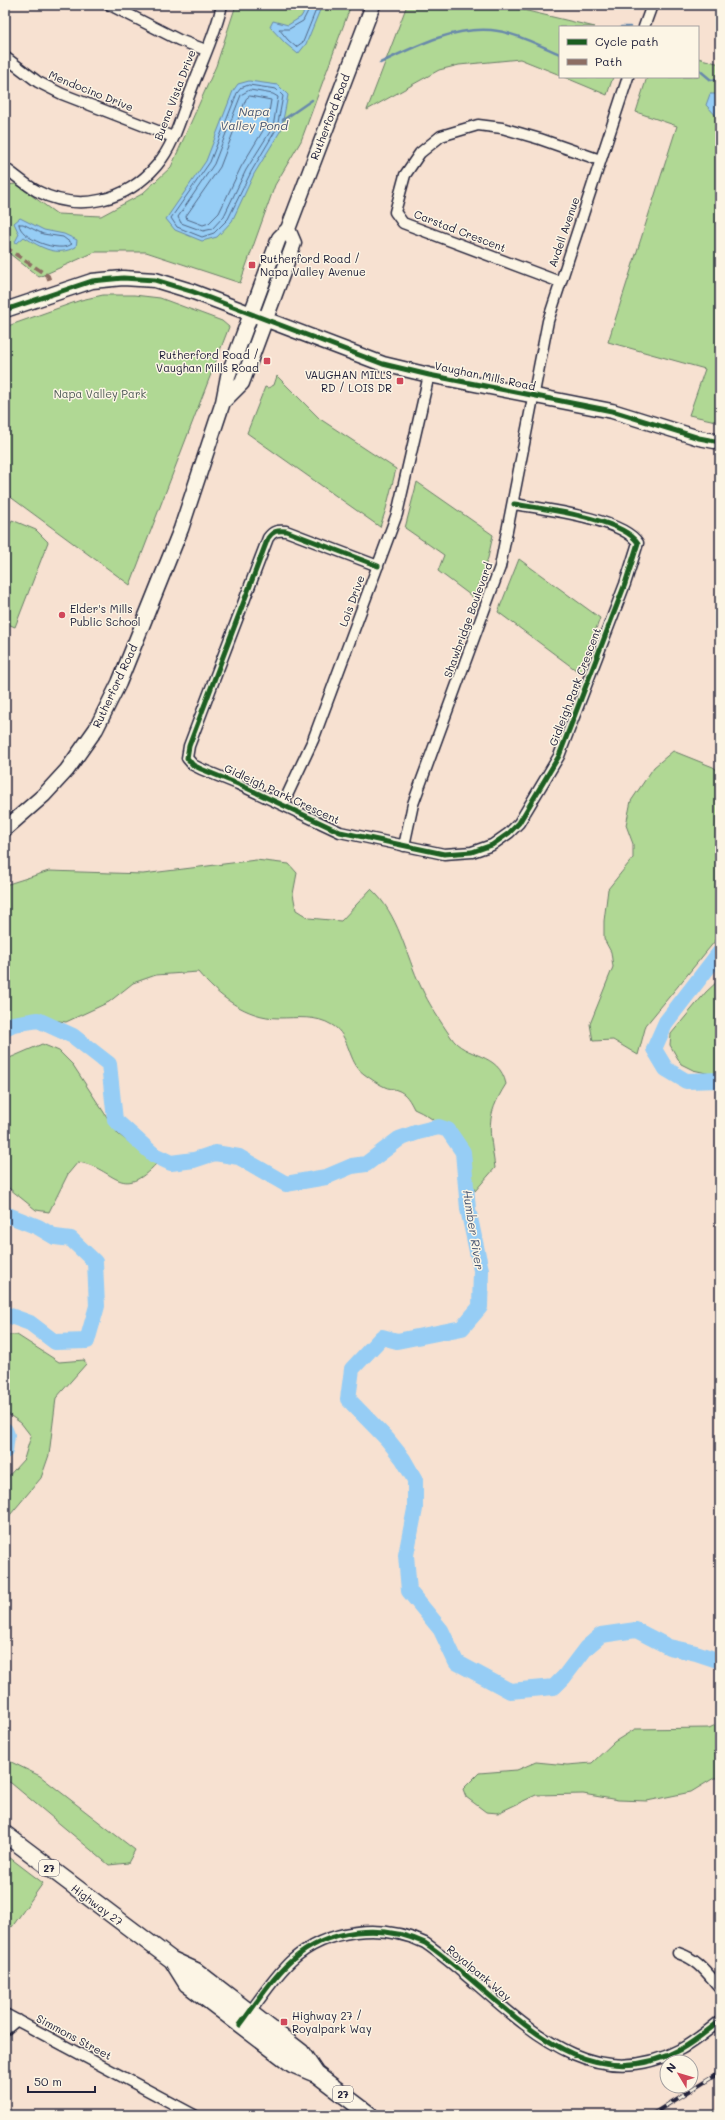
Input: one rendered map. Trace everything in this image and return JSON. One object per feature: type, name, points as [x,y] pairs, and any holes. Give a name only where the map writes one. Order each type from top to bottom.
[{"type":"main road","name":"Rutherford Road","points":[[5,829],[39,800],[67,770],[96,729],[129,659],[181,529],[223,402],[228,376],[251,314],[280,238],[288,229],[372,5]]},
{"type":"main road","name":"Rutherford Road","points":[[223,402],[242,383],[266,320],[294,243],[288,229]]},
{"type":"main road","name":"Vaughan Mills Road","points":[[5,310],[92,281],[123,278],[155,280],[185,289],[366,358],[429,375],[612,411],[699,438],[720,442]]},
{"type":"main road","name":"Highway 27","points":[[5,1834],[172,1960],[196,1971],[250,2012],[301,2052],[316,2074]]},
{"type":"main road","name":"Highway 27","points":[[172,1960],[187,1984],[292,2064],[316,2074],[370,2115]]},
{"type":"street","points":[[110,5],[179,40],[206,50]]},
{"type":"street","name":"Buena Vista Drive","points":[[5,168],[36,191],[62,201],[90,203],[116,196],[135,185],[157,165],[173,138],[222,5]]},
{"type":"street","points":[[644,26],[652,5]]},
{"type":"street","name":"Mendocino Drive","points":[[5,57],[38,82],[62,94],[173,138]]},
{"type":"street","name":"Avdell Avenue","points":[[533,396],[548,321],[628,78]]},
{"type":"street","name":"Carstad Crescent","points":[[560,282],[403,223],[395,212],[405,175],[420,153],[440,136],[478,125],[509,130],[600,160]]},
{"type":"street","name":"Lois Drive","points":[[283,804],[313,740],[398,514],[429,375]]},
{"type":"street","name":"Shawbridge Boulevard","points":[[404,846],[413,804],[500,567],[514,504],[533,396]]},
{"type":"street","name":"Gidleigh Park Crescent","points":[[378,566],[286,531],[278,530],[268,538],[192,739],[187,758],[192,765],[283,804],[340,832],[437,853],[457,854],[472,852],[498,841],[519,823],[559,756],[638,543],[630,535],[604,523],[557,511],[514,504]]},
{"type":"street","name":"Royalpark Way","points":[[240,2025],[282,1970],[305,1950],[344,1934],[373,1931],[405,1935],[425,1943],[548,2042],[575,2056],[597,2063],[633,2064],[649,2062],[681,2049],[720,2021]]},
{"type":"street","points":[[678,1953],[691,1957],[698,1962],[720,1988]]},
{"type":"street","name":"Simmons Street","points":[[5,2014],[189,2114]]},
{"type":"street","points":[[5,2030],[17,2020]]},
{"type":"green space","points":[[236,5],[351,5],[301,141],[275,185],[240,283],[146,252],[95,252],[39,277],[5,250],[6,185],[16,184],[57,214],[101,216],[142,194],[171,167],[216,66]]},
{"type":"green space","points":[[407,5],[502,5],[591,26],[559,26],[559,75],[520,59],[459,65],[439,70],[367,110]]},
{"type":"green space","points":[[699,58],[720,64],[720,422],[689,415],[705,369],[608,342],[677,126],[636,112],[647,78],[699,78]]},
{"type":"green space","points":[[566,78],[613,78],[607,95]]},
{"type":"green space","name":"Napa Valley Park","points":[[103,295],[134,295],[160,298],[222,321],[229,327],[130,585],[5,493],[5,327],[81,300]]},
{"type":"green space","points":[[277,376],[320,419],[396,469],[380,527],[247,433],[265,387],[268,388],[274,385]]},
{"type":"green space","points":[[417,482],[493,535],[488,558],[474,598],[438,571],[444,555],[405,528]]},
{"type":"green space","points":[[12,520],[36,530],[48,542],[15,627],[5,623],[5,539]]},
{"type":"green space","points":[[519,559],[600,618],[580,673],[498,612]]},
{"type":"green space","points":[[673,751],[713,767],[720,772],[720,935],[646,1025],[638,1055],[613,1040],[593,1041],[590,1024],[613,967],[611,952],[604,939],[604,921],[608,889],[633,858],[633,844],[626,825],[631,801],[654,767]]},
{"type":"green space","points":[[256,860],[289,864],[297,873],[293,894],[296,910],[309,918],[341,921],[371,889],[381,899],[395,922],[421,987],[451,1037],[457,1044],[465,1049],[489,1060],[502,1073],[506,1084],[494,1106],[490,1124],[495,1168],[475,1191],[460,1153],[448,1133],[428,1116],[414,1109],[403,1093],[395,1089],[386,1088],[364,1074],[354,1063],[343,1036],[332,1025],[313,1018],[267,1017],[244,1010],[214,989],[198,972],[156,975],[133,983],[109,1002],[66,1022],[53,1020],[5,1026],[5,885],[49,871],[143,874]]},
{"type":"green space","points":[[720,979],[720,1074],[711,1074],[693,1070],[681,1064],[670,1045],[671,1034],[706,992]]},
{"type":"green space","points":[[42,1044],[59,1051],[73,1065],[118,1134],[157,1163],[145,1175],[134,1181],[126,1182],[118,1180],[91,1165],[78,1162],[68,1174],[49,1212],[36,1210],[5,1185],[5,1060]]},
{"type":"green space","points":[[5,1335],[17,1335],[59,1362],[84,1360],[86,1364],[56,1398],[49,1455],[41,1478],[5,1521],[5,1480],[24,1459],[31,1436],[21,1423],[5,1412]]},
{"type":"green space","points":[[720,1723],[720,1778],[714,1778],[691,1792],[647,1801],[618,1800],[583,1794],[536,1795],[498,1813],[486,1812],[466,1797],[463,1789],[479,1773],[517,1770],[536,1762],[567,1765],[592,1763],[614,1742],[635,1729],[709,1728]]},
{"type":"green space","points":[[5,1759],[40,1776],[135,1850],[128,1863],[109,1865],[11,1783],[5,1780]]},
{"type":"green space","points":[[5,1854],[43,1883],[12,1927],[5,1922]]},
{"type":"water","points":[[308,5],[322,5],[306,44],[298,54],[270,27],[273,21],[288,25],[301,17]]},
{"type":"water","name":"Napa Valley Pond","points":[[249,81],[278,85],[288,95],[281,130],[254,174],[232,221],[217,237],[202,241],[175,230],[166,219],[206,161],[233,91],[238,84]]},
{"type":"water","points":[[710,94],[720,94],[720,120],[706,105]]},
{"type":"water","points":[[20,218],[44,230],[64,234],[77,240],[76,247],[62,251],[49,250],[24,237],[17,243],[15,242],[19,234],[14,223]]},
{"type":"waterway","points":[[380,63],[434,39],[476,30],[491,30],[508,33],[559,54]]},
{"type":"waterway","points":[[699,70],[711,80],[720,79]]},
{"type":"waterway","points":[[283,120],[312,100]]},
{"type":"waterway","name":"Humber River","points":[[720,952],[666,1022],[654,1049],[666,1069],[686,1081],[720,1080]]},
{"type":"waterway","name":"Humber River","points":[[5,1028],[13,1024],[38,1020],[73,1036],[109,1064],[115,1120],[154,1155],[171,1163],[194,1160],[215,1153],[239,1157],[286,1184],[326,1177],[352,1166],[366,1164],[399,1139],[418,1132],[439,1127],[448,1130],[463,1152],[468,1209],[481,1270],[480,1307],[462,1328],[397,1341],[382,1337],[352,1369],[348,1399],[387,1439],[403,1459],[415,1480],[415,1509],[406,1555],[409,1591],[441,1630],[456,1662],[510,1691],[554,1687],[564,1677],[586,1648],[601,1635],[636,1630],[669,1647],[696,1653],[720,1661]]},
{"type":"waterway","name":"Humber River","points":[[5,1214],[38,1227],[55,1237],[71,1239],[95,1262],[97,1306],[87,1341],[55,1342],[30,1323],[5,1314]]},
{"type":"waterway","name":"Humber River","points":[[5,1430],[7,1435],[5,1451]]},
{"type":"railway","points":[[651,2115],[720,2072]]},
{"type":"marked path","points":[[5,247],[48,276],[50,282]]},
{"type":"cycle path","points":[[5,310],[92,281],[123,278],[155,280],[191,291],[383,364],[429,375],[612,411],[699,438],[720,442]]},
{"type":"cycle path","points":[[378,566],[286,531],[274,532],[268,538],[189,746],[187,758],[193,765],[201,769],[238,784],[340,832],[444,854],[472,852],[492,845],[509,833],[519,823],[559,756],[625,584],[638,543],[629,534],[616,527],[599,521],[562,512],[514,504]]},
{"type":"cycle path","points":[[240,2025],[284,1968],[306,1950],[322,1941],[338,1936],[356,1932],[373,1931],[391,1933],[425,1943],[542,2037],[574,2054],[607,2064],[643,2063],[681,2049],[696,2040],[720,2021]]},
{"type":"place","name":"Rutherford Road / Napa Valley Avenue","points":[[252,265]]},
{"type":"place","name":"Rutherford Road / Vaughan Mills Road","points":[[267,361]]},
{"type":"place","name":"VAUGHAN MILLS RD / LOIS DR","points":[[400,381]]},
{"type":"place","name":"Elder's Mills Public School","points":[[62,615]]},
{"type":"place","name":"Highway 27 / Royalpark Way","points":[[284,2022]]}]
